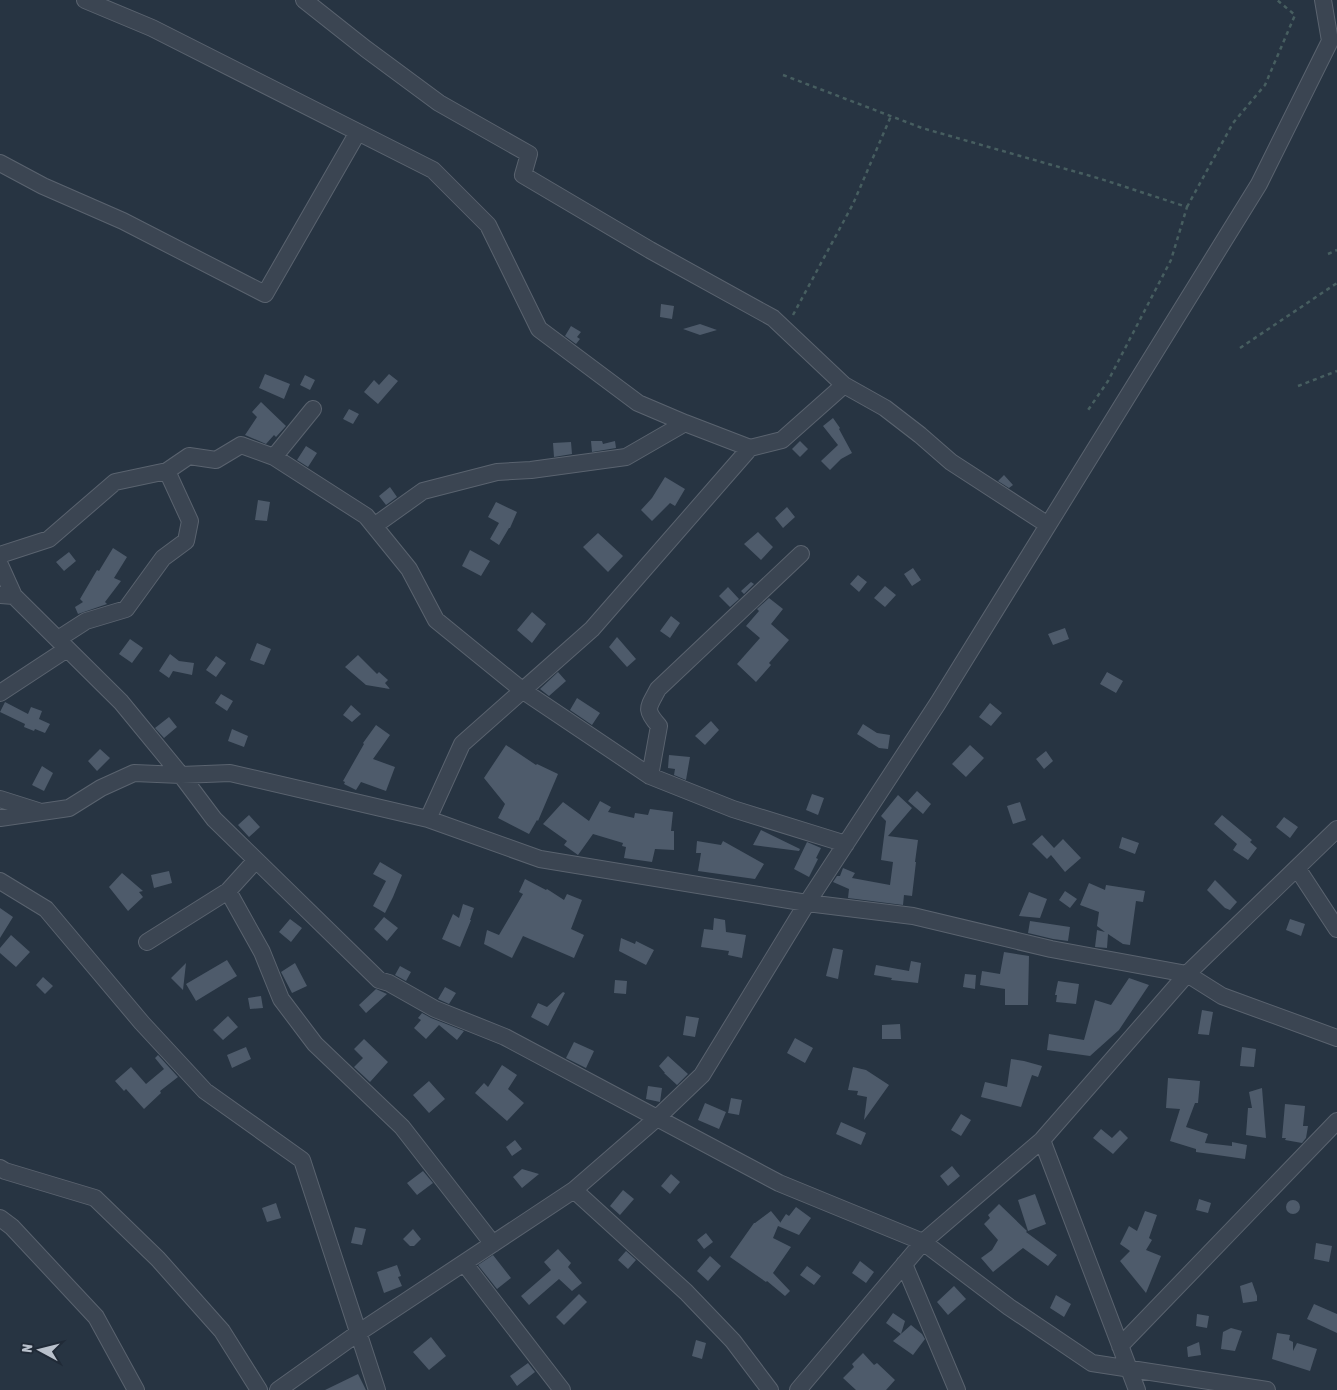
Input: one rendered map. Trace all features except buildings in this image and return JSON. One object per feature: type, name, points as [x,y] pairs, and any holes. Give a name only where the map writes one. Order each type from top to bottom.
[{"type":"street","points":[[85,0],[152,28],[433,170],[488,225],[539,330],[638,403],[750,448]]},
{"type":"street","points":[[304,0],[366,49],[440,103],[529,154],[523,175],[650,250],[773,318],[844,385],[885,408],[951,462],[1048,525]]},
{"type":"street","points":[[278,1390],[358,1333],[574,1190],[657,1118],[702,1075],[807,903],[938,703],[1259,184],[1330,41],[1328,12]]},
{"type":"street","points":[[0,163],[43,186],[123,221],[265,294],[358,132]]},
{"type":"street","points":[[428,819],[462,744],[592,629],[750,448],[782,440],[844,385]]},
{"type":"street","points":[[274,457],[313,409]]},
{"type":"street","points":[[374,526],[423,491],[497,472],[531,470],[626,457],[685,423]]},
{"type":"street","points":[[0,555],[49,538],[115,482],[167,471],[189,456],[216,460],[241,445],[274,457],[366,516],[409,569],[436,620],[522,690],[650,776],[734,809],[846,844]]},
{"type":"street","points":[[0,693],[63,644],[86,621],[126,609],[164,558],[186,541],[190,521],[167,471]]},
{"type":"street","points":[[650,776],[659,726],[649,715],[649,706],[658,690],[801,554]]},
{"type":"street","points":[[0,565],[7,595],[63,644],[121,702],[181,775],[214,819],[379,980],[389,983],[434,1009],[505,1037],[779,1183],[923,1242],[1009,1307],[1092,1363],[1267,1390]]},
{"type":"street","points":[[0,818],[69,808],[101,788],[134,773],[181,775],[230,774],[428,819],[540,859],[807,903],[913,916],[1051,950],[1187,974],[1222,996],[1337,1038]]},
{"type":"street","points":[[0,799],[41,812]]},
{"type":"street","points":[[798,1390],[923,1242],[1042,1140],[1187,974],[1337,828]]},
{"type":"street","points":[[147,942],[228,891],[256,860]]},
{"type":"street","points":[[1297,868],[1337,929]]},
{"type":"street","points":[[0,881],[46,909],[142,1023],[205,1091],[302,1160],[377,1390]]},
{"type":"street","points":[[228,891],[262,952],[280,1000],[315,1044],[402,1127],[493,1244]]},
{"type":"street","points":[[1120,1346],[1337,1120]]},
{"type":"street","points":[[1042,1140],[1137,1390]]},
{"type":"street","points":[[0,1168],[95,1198],[158,1259],[222,1331],[259,1390]]},
{"type":"street","points":[[574,1190],[686,1292],[733,1341],[770,1390]]},
{"type":"street","points":[[0,1218],[12,1227],[96,1317],[136,1390]]},
{"type":"street","points":[[464,1263],[562,1390]]},
{"type":"street","points":[[904,1264],[956,1390]]},
{"type":"path","points":[[1086,412],[1108,381],[1171,260],[1187,207],[1233,124],[1265,85],[1295,15],[1277,0]]},
{"type":"path","points":[[783,75],[922,128],[1092,177],[1187,207]]},
{"type":"path","points":[[785,330],[853,204],[892,116]]},
{"type":"path","points":[[1328,254],[1337,250]]},
{"type":"path","points":[[1240,348],[1337,283]]},
{"type":"path","points":[[1298,386],[1337,371]]}]
